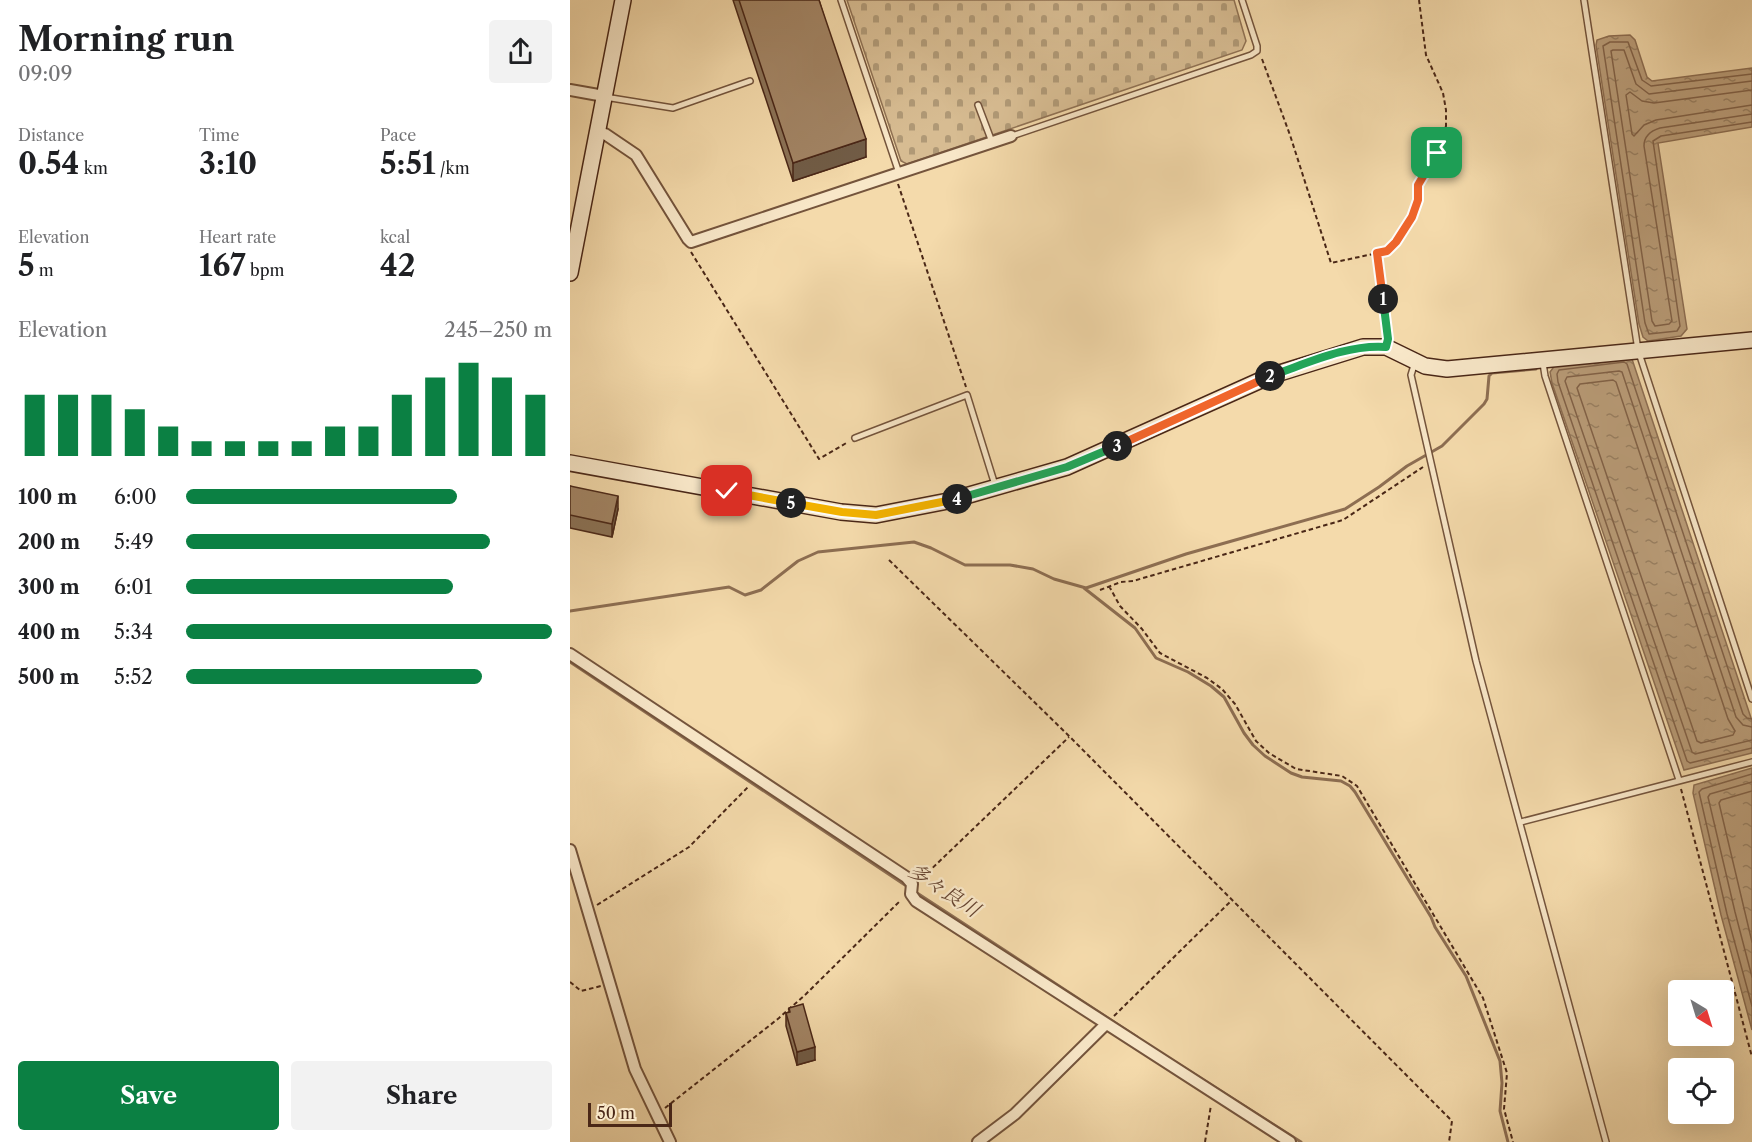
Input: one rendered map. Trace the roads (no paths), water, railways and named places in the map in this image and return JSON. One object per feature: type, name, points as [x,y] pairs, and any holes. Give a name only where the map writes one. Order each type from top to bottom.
[{"type":"street","points":[[570,273],[623,0]]},
{"type":"street","points":[[570,90],[604,96]]},
{"type":"street","points":[[597,132],[605,134],[636,155],[692,242],[1011,136]]},
{"type":"street","points":[[570,463],[876,515],[948,501],[1085,461],[1270,376],[1345,351],[1369,346],[1386,347],[1431,368],[1447,369],[1752,340]]},
{"type":"street","points":[[570,654],[906,878],[916,901],[1290,1142]]},
{"type":"street","points":[[570,850],[635,1069],[670,1142]]},
{"type":"street","points":[[978,1142],[1015,1114],[1106,1024]]},
{"type":"lane","points":[[841,0],[899,173]]},
{"type":"lane","points":[[1011,136],[1251,55],[1257,51],[1257,46],[1242,0]]},
{"type":"lane","points":[[1584,0],[1638,350],[1752,699]]},
{"type":"lane","points":[[604,96],[673,108],[750,81]]},
{"type":"lane","points":[[978,105],[992,142]]},
{"type":"lane","points":[[1542,360],[1545,376],[1679,780]]},
{"type":"lane","points":[[1416,362],[1411,375],[1476,661],[1606,1142]]},
{"type":"lane","points":[[855,438],[967,395],[996,488]]},
{"type":"lane","points":[[1521,822],[1752,762]]},
{"type":"water","points":[[1630,35],[1635,40],[1647,77],[1652,81],[1752,68],[1752,127],[1658,143],[1687,329],[1681,336],[1648,341],[1643,337],[1639,324],[1596,45],[1597,40],[1609,36]]},
{"type":"water","points":[[1631,356],[1752,721],[1752,753],[1684,770],[1550,372],[1556,364]]},
{"type":"water","points":[[1752,768],[1752,1030],[1721,915],[1693,793],[1694,785]]},
{"type":"waterway","points":[[570,611],[729,587],[745,595],[761,590],[798,561],[818,552],[914,542],[965,565],[1010,565],[1033,569],[1054,579],[1086,588],[1186,554],[1345,509],[1407,466],[1442,446],[1484,404],[1487,399],[1489,376],[1492,373],[1536,369]]},
{"type":"waterway","points":[[1084,588],[1135,628],[1156,658],[1188,672],[1224,697],[1244,733],[1265,756],[1291,773],[1302,777],[1341,781],[1355,792],[1466,976],[1500,1061],[1502,1083],[1500,1111],[1508,1142]]},
{"type":"waterway","name":"多々良川","points":[[570,662],[908,887]]},
{"type":"waterway","name":"多々良川","points":[[914,891],[1137,1037]]},
{"type":"waterway","name":"多々良川","points":[[1175,1062],[1301,1142]]}]
